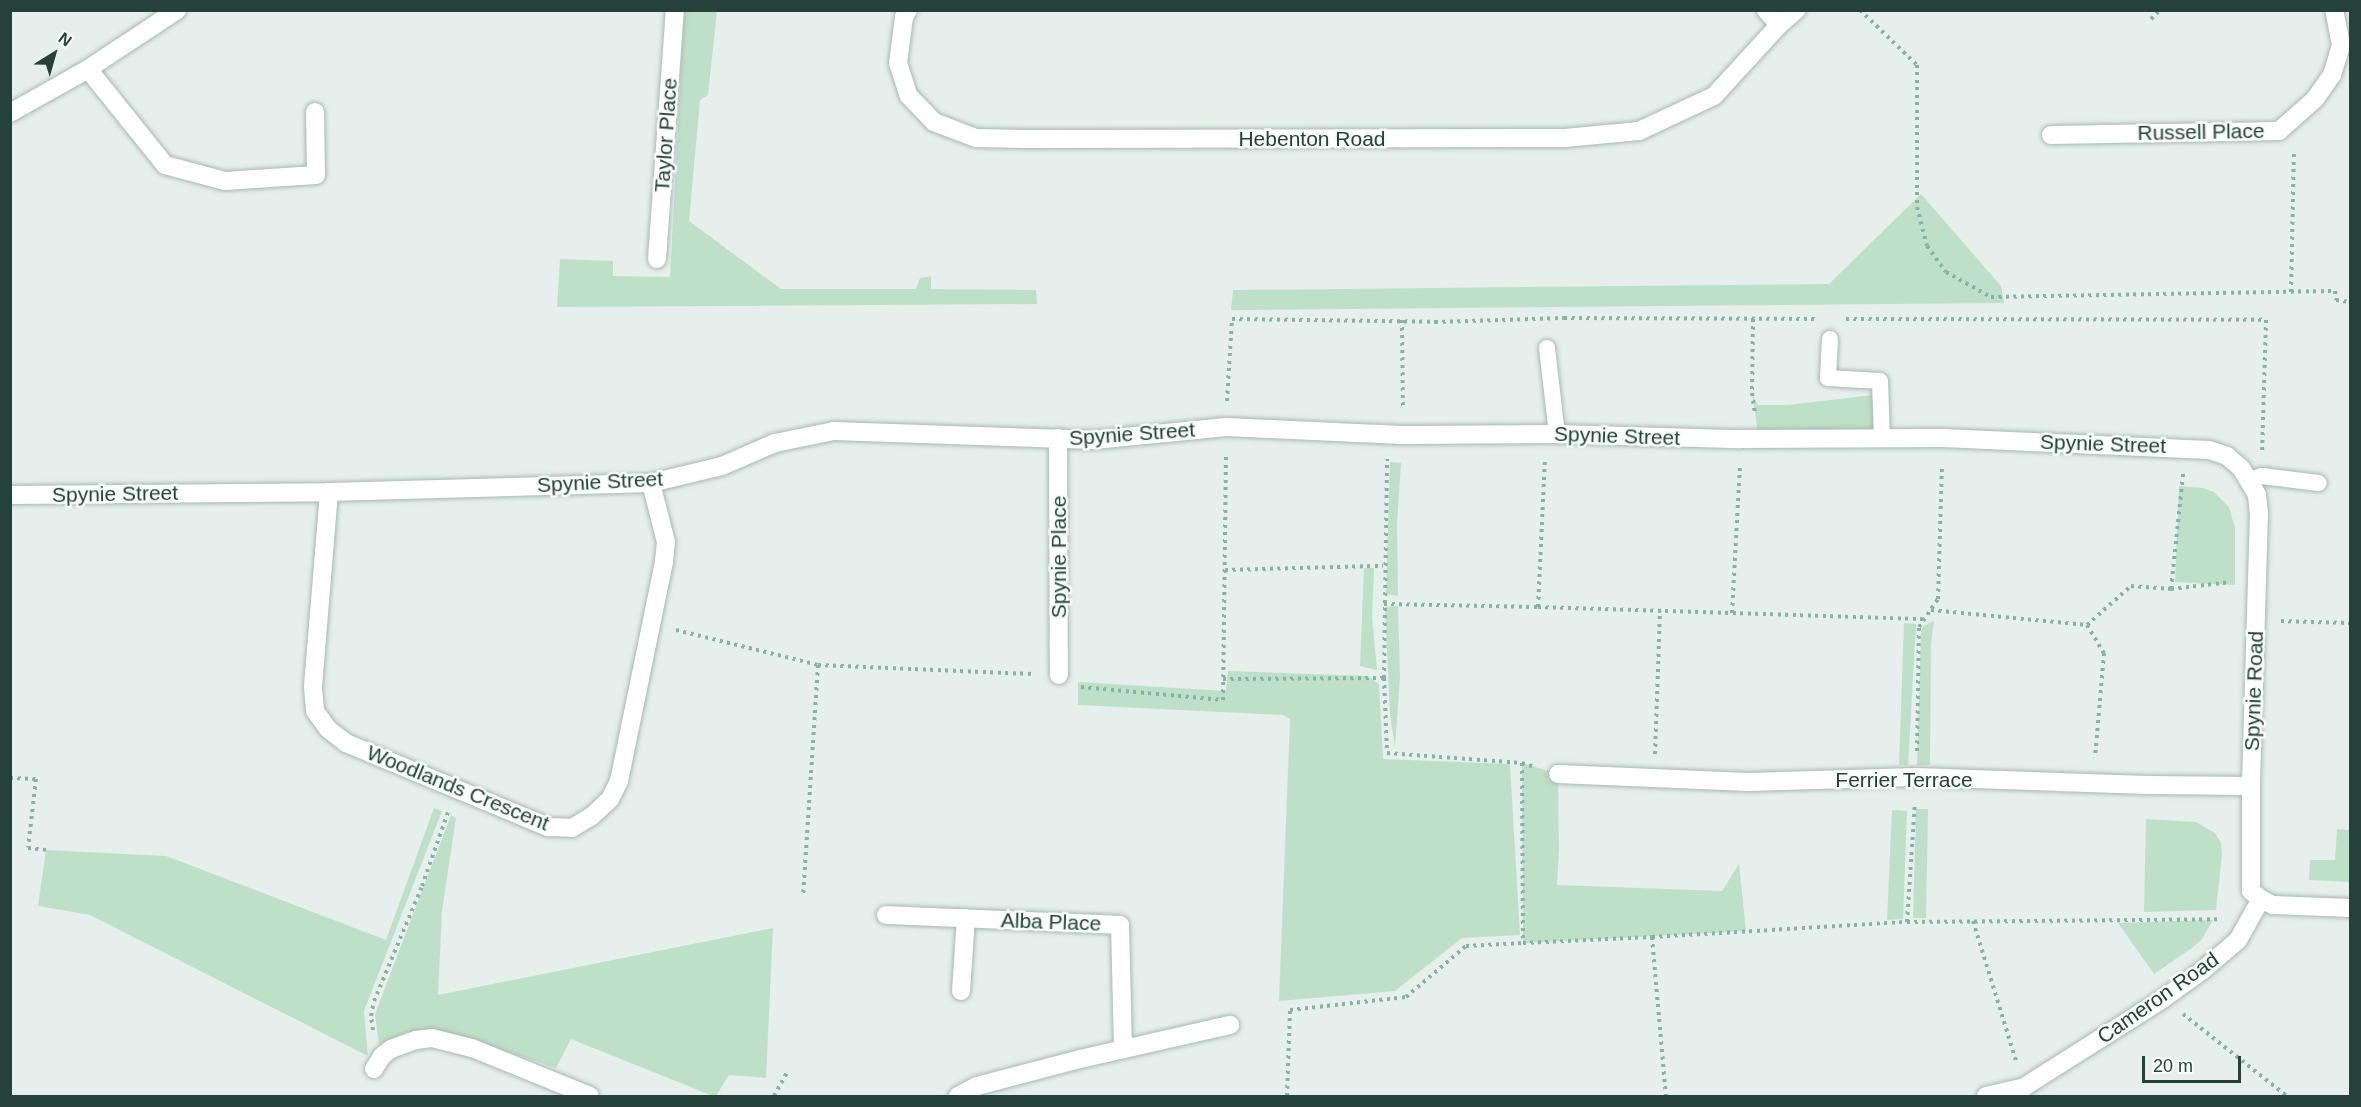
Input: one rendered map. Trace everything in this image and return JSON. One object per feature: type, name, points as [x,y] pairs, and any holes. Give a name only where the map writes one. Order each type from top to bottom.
[{"type":"street","points":[[10,113],[88,69],[177,10]]},
{"type":"street","name":"Taylor Place","points":[[657,259],[675,10]]},
{"type":"street","name":"Hebenton Road","points":[[908,10],[904,17],[898,63],[909,96],[934,122],[976,138],[1016,139],[1565,138],[1640,131],[1714,96],[1779,24],[1796,10]]},
{"type":"street","points":[[1767,10],[1779,24]]},
{"type":"street","name":"Russell Place","points":[[2051,135],[2279,131],[2315,99],[2332,75],[2341,45],[2334,10]]},
{"type":"street","points":[[88,69],[165,165],[225,181],[315,175],[315,112]]},
{"type":"street","name":"Spynie Street","points":[[10,495],[329,492],[651,483],[722,465],[776,443],[834,431],[1094,440],[1226,427],[1395,434],[1552,434],[1750,439],[1943,438],[2185,448],[2209,450],[2227,456],[2256,478]]},
{"type":"street","name":"Spynie Place","points":[[1058,438],[1059,675]]},
{"type":"street","name":"Spynie Road","points":[[2256,478],[2259,513],[2250,786],[2251,891],[2261,899]]},
{"type":"street","name":"Woodlands Crescent","points":[[329,492],[313,687],[315,711],[328,729],[346,743],[548,827],[572,828],[592,816],[610,799],[619,781],[652,624],[666,542],[651,483]]},
{"type":"street","name":"Ferrier Terrace","points":[[1558,774],[1748,782],[1916,777],[2092,784],[2250,786]]},
{"type":"street","points":[[2261,899],[2273,905],[2350,908]]},
{"type":"street","name":"Cameron Road","points":[[1986,1096],[2024,1087],[2164,998],[2203,970],[2238,940],[2248,918],[2261,899]]},
{"type":"street","name":"Alba Place","points":[[886,915],[1120,925],[1123,1049]]},
{"type":"street","points":[[961,991],[966,918]]},
{"type":"street","points":[[958,1096],[977,1086],[1230,1025]]},
{"type":"street","points":[[378,1063],[401,1044],[432,1038],[472,1048],[590,1096]]},
{"type":"lane","points":[[1830,339],[1828,378],[1880,381],[1882,437]]},
{"type":"lane","points":[[1547,348],[1552,434]]},
{"type":"lane","points":[[2256,478],[2319,483]]},
{"type":"path","points":[[1860,10],[1917,65],[1917,207],[1928,246],[1946,272],[1991,297],[2335,291],[2336,300],[2350,302]]},
{"type":"path","points":[[2151,20],[2160,10]]},
{"type":"path","points":[[2291,292],[2295,117]]},
{"type":"path","points":[[652,624],[818,665],[1059,675],[1062,685],[1222,700],[1226,427],[1232,319],[1822,319]]},
{"type":"path","points":[[1732,613],[1750,439],[1753,319]]},
{"type":"path","points":[[1844,319],[2266,320],[2256,478]]},
{"type":"path","points":[[1402,320],[1383,566],[1387,753],[1522,763],[1558,774]]},
{"type":"path","points":[[1538,607],[1552,434]]},
{"type":"path","points":[[1907,922],[1916,777],[1919,627],[1938,599],[1943,438]]},
{"type":"path","points":[[2171,589],[2185,448]]},
{"type":"path","points":[[1225,570],[1383,566]]},
{"type":"path","points":[[1931,610],[2087,625],[2131,586],[2171,589],[2258,578]]},
{"type":"path","points":[[1383,604],[1925,619]]},
{"type":"path","points":[[1654,778],[1660,611]]},
{"type":"path","points":[[2257,620],[2350,623]]},
{"type":"path","points":[[2087,625],[2104,653],[2092,784]]},
{"type":"path","points":[[803,896],[818,665]]},
{"type":"path","points":[[1223,680],[1384,678]]},
{"type":"path","points":[[1522,763],[1523,943]]},
{"type":"path","points":[[10,778],[36,779],[28,848],[46,850]]},
{"type":"path","points":[[378,1063],[371,1016],[374,1001],[422,886],[457,789]]},
{"type":"path","points":[[1287,1096],[1290,1010],[1406,997],[1450,957],[1466,946],[1907,922],[2248,918]]},
{"type":"path","points":[[1973,921],[2024,1087]]},
{"type":"path","points":[[1652,937],[1666,1096]]},
{"type":"path","points":[[2164,998],[2287,1096]]},
{"type":"path","points":[[774,1096],[787,1073]]},
{"type":"green space","points":[[684,10],[717,11],[708,95],[700,100],[689,221],[781,289],[916,289],[920,278],[931,276],[931,289],[1036,290],[1037,304],[557,307],[560,259],[613,261],[613,276],[670,277]]},
{"type":"green space","points":[[1921,194],[2001,286],[2004,303],[1231,310],[1233,290],[1829,284]]},
{"type":"green space","points":[[1752,393],[1758,405],[1788,405],[1881,394],[1882,437],[1759,439]]},
{"type":"green space","points":[[1390,462],[1401,463],[1397,525],[1398,596],[1386,594]]},
{"type":"green space","points":[[2179,486],[2203,488],[2214,492],[2229,507],[2235,528],[2235,585],[2175,582]]},
{"type":"green space","points":[[1364,568],[1374,568],[1372,617],[1377,670],[1360,666]]},
{"type":"green space","points":[[1398,606],[1400,677],[1395,747],[1390,714],[1385,607]]},
{"type":"green space","points":[[1934,621],[1931,644],[1930,765],[1917,765],[1921,632],[1923,626]]},
{"type":"green space","points":[[1904,623],[1916,624],[1908,765],[1899,765]]},
{"type":"green space","points":[[1228,671],[1368,676],[1379,684],[1383,759],[1510,764],[1520,935],[1462,938],[1395,991],[1279,1001],[1290,719],[1283,715],[1078,705],[1078,682],[1226,691]]},
{"type":"green space","points":[[1522,763],[1558,774],[1557,885],[1722,891],[1739,864],[1746,931],[1523,943]]},
{"type":"green space","points":[[434,808],[442,811],[364,1011],[368,1056],[90,915],[38,906],[46,850],[166,856],[386,940]]},
{"type":"green space","points":[[1916,809],[1928,809],[1926,918],[1913,918]]},
{"type":"green space","points":[[1892,810],[1907,811],[1903,919],[1887,920]]},
{"type":"green space","points":[[451,815],[456,818],[442,911],[438,995],[773,928],[766,1078],[729,1075],[716,1096],[713,1096],[571,1039],[556,1068],[481,1043],[438,1033],[406,1032],[379,1044],[375,1014]]},
{"type":"green space","points":[[2146,819],[2196,822],[2215,833],[2221,843],[2222,854],[2216,910],[2144,912]]},
{"type":"green space","points":[[2337,829],[2350,830],[2350,882],[2309,880],[2310,860],[2335,860]]},
{"type":"green space","points":[[2213,920],[2202,939],[2154,974],[2118,923]]}]
